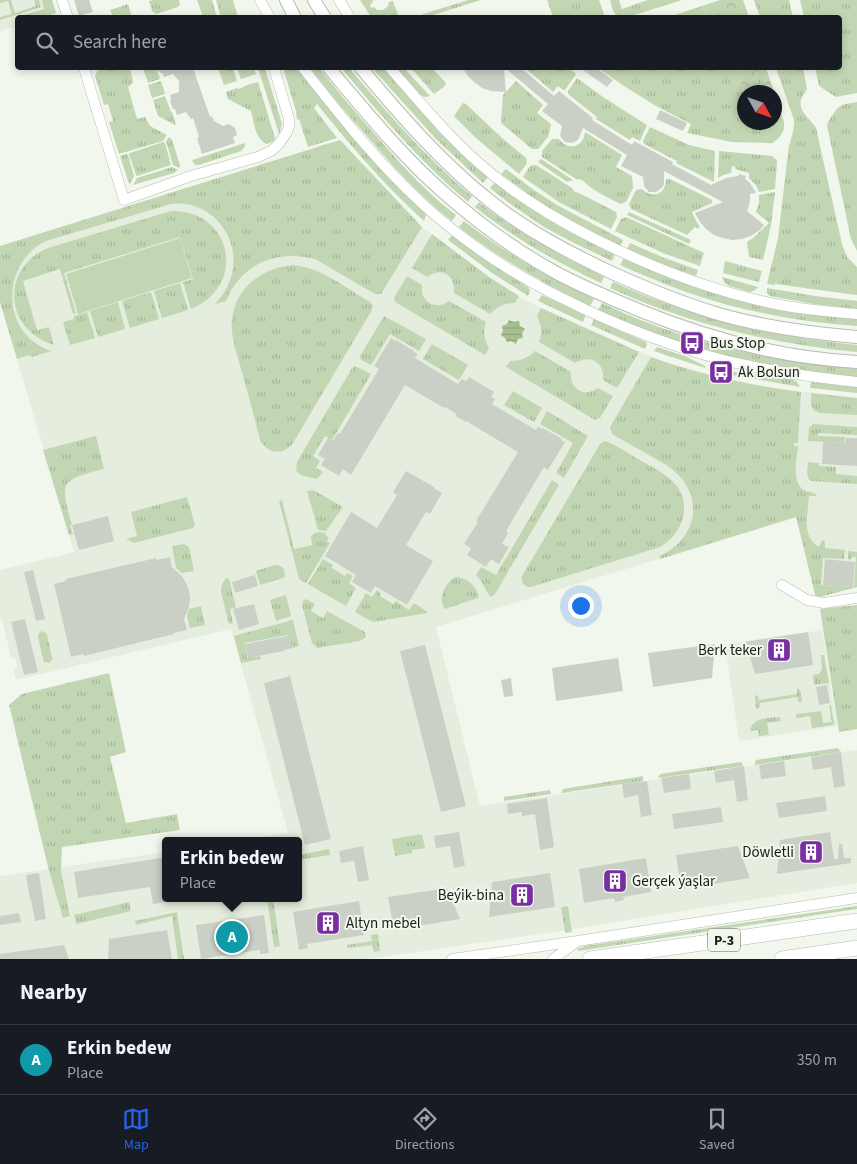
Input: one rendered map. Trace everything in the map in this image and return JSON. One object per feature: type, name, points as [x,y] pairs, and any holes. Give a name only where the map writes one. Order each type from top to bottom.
[{"type":"highway","name":"P-3","points":[[590,959],[857,921]]},
{"type":"highway","points":[[782,959],[857,948]]},
{"type":"main road","points":[[286,0],[294,15]]},
{"type":"main road","points":[[314,0],[323,15]]},
{"type":"main road","points":[[331,70],[399,149],[431,182],[485,227],[557,273],[623,304],[704,334],[769,351],[810,358],[857,362]]},
{"type":"main road","points":[[363,70],[392,106],[462,177],[490,201],[528,228],[584,260],[669,297],[712,312],[804,332],[857,337]]},
{"type":"street","points":[[62,0],[67,15]]},
{"type":"street","points":[[260,0],[268,15]]},
{"type":"street","points":[[339,0],[348,15]]},
{"type":"street","points":[[85,70],[124,200],[192,176],[258,157],[278,146],[287,132],[289,119],[275,70]]},
{"type":"street","points":[[306,70],[350,126],[408,191],[475,246],[537,286],[612,321],[684,349],[744,365],[806,376],[857,382]]},
{"type":"street","points":[[392,70],[444,130],[481,165],[528,201],[581,232],[643,261],[707,286],[785,305],[857,314]]},
{"type":"street","points":[[782,586],[806,600],[824,603],[857,598]]},
{"type":"street","points":[[452,959],[857,898]]},
{"type":"street","points":[[553,959],[578,941]]},
{"type":"shaded area","points":[[0,0],[52,0],[57,14],[15,15],[15,27],[0,31]]},
{"type":"shaded area","points":[[340,140],[419,225],[490,277],[535,305],[660,360],[719,377],[766,387],[857,398],[857,587],[816,598],[796,517],[436,627],[480,806],[857,750],[857,883],[560,931],[370,959],[0,959],[0,876],[162,853],[162,902],[302,902],[302,837],[264,837],[288,833],[231,629],[16,680],[13,669],[17,668],[15,658],[11,658],[2,619],[0,619],[0,570],[74,552],[0,302],[0,246]]},
{"type":"shaded area","points":[[509,320],[519,321],[520,326],[525,329],[522,333],[523,338],[518,339],[516,344],[511,341],[507,342],[501,335],[503,331],[502,326],[507,324]]},
{"type":"shaded area","points":[[822,630],[837,726],[739,741],[725,644]]},
{"type":"green space","points":[[0,0],[11,0],[15,13],[36,6],[34,0],[39,0],[41,7],[0,20],[0,17],[12,14],[8,1],[0,3]]},
{"type":"green space","points":[[42,0],[52,0],[56,13],[50,15],[24,15],[44,9]]},
{"type":"green space","points":[[179,0],[180,5],[156,14],[152,11],[149,1]]},
{"type":"green space","points":[[197,0],[212,0],[216,15],[202,15]]},
{"type":"green space","points":[[216,0],[233,0],[237,15],[220,15]]},
{"type":"green space","points":[[360,0],[373,0],[370,5],[371,8],[374,7],[377,10],[383,10],[388,6],[389,2],[393,1],[398,15],[370,15]]},
{"type":"green space","points":[[468,0],[481,0],[433,15],[420,15]]},
{"type":"green space","points":[[547,0],[599,0],[604,15],[552,15]]},
{"type":"green space","points":[[610,0],[619,0],[622,9],[648,0],[682,0],[634,15],[617,15],[612,8]]},
{"type":"green space","points":[[720,0],[731,0],[705,11],[704,15],[675,15]]},
{"type":"green space","points":[[731,0],[743,0],[748,15],[704,15],[705,11]]},
{"type":"green space","points":[[754,0],[767,0],[771,15],[759,15]]},
{"type":"green space","points":[[767,0],[789,0],[793,15],[771,15]]},
{"type":"green space","points":[[800,0],[857,0],[857,93],[836,97],[819,86],[815,70],[842,70],[842,15],[804,15]]},
{"type":"green space","points":[[128,4],[131,15],[112,15],[110,10]]},
{"type":"green space","points":[[130,70],[133,82],[128,87],[137,119],[145,117],[150,126],[167,135],[163,141],[119,154],[109,122],[113,121],[108,104],[104,105],[95,76],[97,71]]},
{"type":"green space","points":[[144,70],[157,70],[160,79],[148,83]]},
{"type":"green space","points":[[219,70],[234,70],[237,81],[224,85]]},
{"type":"green space","points":[[238,70],[255,70],[256,74],[241,79]]},
{"type":"green space","points":[[259,70],[266,70],[282,124],[279,134]]},
{"type":"green space","points":[[284,70],[299,70],[348,131],[424,212],[426,215],[424,221],[368,165],[317,104],[314,108],[337,138],[308,147],[299,119],[297,120]]},
{"type":"green space","points":[[312,70],[321,70],[403,166],[423,187],[456,215],[452,221],[429,202],[397,170]]},
{"type":"green space","points":[[343,70],[351,70],[423,151],[472,196],[468,202],[450,187],[386,121]]},
{"type":"green space","points":[[374,70],[385,70],[441,134],[488,177],[483,183],[436,139]]},
{"type":"green space","points":[[398,70],[406,70],[430,96],[420,95]]},
{"type":"green space","points":[[413,70],[434,70],[446,83],[445,86],[434,94]]},
{"type":"green space","points":[[527,70],[571,70],[576,74],[565,90],[558,86],[553,92]]},
{"type":"green space","points":[[601,70],[737,70],[741,85],[737,85],[737,130],[782,130],[782,116],[784,129],[779,138],[772,143],[732,142],[687,133],[691,124],[656,106]]},
{"type":"green space","points":[[737,70],[759,70],[755,72],[758,85],[741,85]]},
{"type":"green space","points":[[762,70],[766,85],[758,85],[755,72]]},
{"type":"green space","points":[[762,70],[767,70],[772,85],[766,85]]},
{"type":"green space","points":[[777,70],[803,70],[807,89],[801,100],[801,108],[816,128],[842,244],[847,257],[857,267],[857,295],[776,284],[777,277],[775,285],[767,284],[778,238],[789,145],[794,123]]},
{"type":"green space","points":[[577,78],[647,125],[640,141],[632,137],[630,140],[596,119],[597,117],[568,94]]},
{"type":"green space","points":[[161,81],[165,94],[152,98],[148,85]]},
{"type":"green space","points":[[516,81],[543,105],[537,113],[551,124],[548,137],[538,149],[532,149],[501,123],[503,95]]},
{"type":"green space","points":[[258,82],[275,138],[274,141],[267,144],[257,135],[251,111],[228,99],[226,92]]},
{"type":"green space","points":[[165,96],[175,125],[158,116],[153,100]]},
{"type":"green space","points":[[857,102],[857,251],[851,239],[827,125],[839,107]]},
{"type":"green space","points":[[463,103],[526,158],[527,163],[519,174],[476,138],[454,116]]},
{"type":"green space","points":[[650,127],[689,145],[715,151],[714,182],[644,144],[643,141]]},
{"type":"green space","points":[[585,132],[622,155],[616,167],[632,176],[633,188],[626,202],[620,204],[610,199],[542,157],[542,151],[552,139],[559,139],[567,145],[575,146],[581,142]]},
{"type":"green space","points":[[169,137],[172,140],[180,165],[179,168],[173,165],[166,141]]},
{"type":"green space","points":[[340,140],[422,227],[381,294],[375,294],[315,259],[287,256],[262,262],[251,268],[241,277],[226,301],[215,304],[228,285],[234,263],[228,236],[211,214],[186,204],[171,204],[46,241],[31,251],[20,265],[14,281],[12,298],[15,315],[23,330],[35,343],[52,351],[17,359],[0,302],[0,246]]},
{"type":"green space","points":[[163,142],[165,143],[171,165],[137,176],[129,154]]},
{"type":"green space","points":[[245,143],[241,151],[199,165],[195,165],[192,160]]},
{"type":"green space","points":[[719,151],[772,156],[777,160],[775,189],[759,192],[756,185],[749,178],[749,173],[735,169],[735,166],[732,167],[731,173],[718,178]]},
{"type":"green space","points":[[128,155],[134,176],[130,184],[120,156]]},
{"type":"green space","points":[[541,159],[573,180],[567,182],[538,162]]},
{"type":"green space","points":[[536,165],[572,188],[575,192],[616,212],[617,217],[611,229],[559,202],[523,177],[530,166]]},
{"type":"green space","points":[[172,167],[178,170],[174,173],[133,185],[137,178]]},
{"type":"green space","points":[[506,169],[557,205],[623,240],[620,246],[540,203],[501,174]]},
{"type":"green space","points":[[666,179],[670,179],[712,200],[712,203],[692,212],[700,227],[698,229],[695,227],[687,235],[631,209],[629,204],[636,190],[642,189],[654,195],[661,192]]},
{"type":"green space","points":[[495,182],[553,222],[615,254],[612,261],[544,227],[490,188]]},
{"type":"green space","points":[[775,192],[771,225],[763,260],[749,257],[747,242],[769,223],[756,212],[759,195]]},
{"type":"green space","points":[[479,202],[509,224],[540,243],[604,277],[601,283],[568,267],[520,239],[475,207]]},
{"type":"green space","points":[[171,211],[192,214],[208,222],[219,235],[225,251],[226,267],[220,284],[209,298],[191,309],[183,282],[193,279],[180,237],[64,273],[76,313],[73,314],[60,269],[23,281],[37,330],[49,327],[54,345],[37,337],[25,326],[17,313],[14,298],[16,284],[22,269],[32,257],[48,248]]},
{"type":"green space","points":[[629,212],[691,240],[689,244],[627,215]]},
{"type":"green space","points":[[626,217],[704,253],[700,266],[663,253],[615,231],[621,219]]},
{"type":"green space","points":[[464,221],[526,263],[594,299],[590,306],[539,280],[490,250],[459,227]]},
{"type":"green space","points":[[432,234],[489,277],[519,296],[515,303],[502,306],[490,314],[454,293],[453,281],[446,274],[437,272],[427,277],[412,268]]},
{"type":"green space","points":[[453,234],[496,267],[528,287],[530,290],[528,296],[492,273],[448,240]]},
{"type":"green space","points":[[180,238],[192,278],[78,314],[66,274]]},
{"type":"green space","points":[[630,243],[698,270],[696,276],[627,249]]},
{"type":"green space","points":[[624,258],[659,274],[703,289],[857,319],[857,326],[776,316],[714,301],[647,277],[620,265]]},
{"type":"green space","points":[[725,261],[762,271],[759,282],[723,273]]},
{"type":"green space","points":[[293,265],[324,274],[370,302],[373,306],[293,443],[285,450],[276,452],[263,445],[260,440],[234,344],[232,319],[239,297],[252,281],[271,270]]},
{"type":"green space","points":[[407,276],[422,285],[423,296],[429,303],[439,305],[449,301],[486,322],[484,335],[489,348],[485,355],[395,302],[394,298]]},
{"type":"green space","points":[[722,277],[758,287],[750,292],[729,286]]},
{"type":"green space","points":[[613,282],[672,305],[732,324],[794,337],[857,345],[857,352],[762,338],[700,322],[640,301],[610,288]]},
{"type":"green space","points":[[180,283],[188,310],[162,318],[154,291]]},
{"type":"green space","points":[[767,288],[857,301],[857,309],[770,296],[767,293]]},
{"type":"green space","points":[[151,292],[159,319],[130,328],[122,301]]},
{"type":"green space","points":[[542,295],[586,315],[583,322],[538,301]]},
{"type":"green space","points":[[118,302],[125,329],[98,337],[90,311]]},
{"type":"green space","points":[[602,303],[632,317],[695,339],[791,360],[857,369],[857,377],[763,363],[696,347],[649,332],[598,310]]},
{"type":"green space","points":[[541,308],[639,352],[617,388],[603,380],[602,368],[595,361],[586,359],[575,363],[539,342],[541,329],[537,316]]},
{"type":"green space","points":[[87,312],[95,338],[70,345],[63,322]]},
{"type":"green space","points":[[384,316],[426,339],[419,351],[390,334],[371,365],[361,360],[360,356]]},
{"type":"green space","points":[[594,319],[646,342],[645,349],[591,325]]},
{"type":"green space","points":[[432,344],[468,365],[459,380],[423,359]]},
{"type":"green space","points":[[657,347],[685,356],[705,366],[705,368],[654,351]]},
{"type":"green space","points":[[535,351],[571,372],[572,383],[578,390],[588,392],[598,388],[613,396],[600,418],[595,420],[506,367],[510,361],[524,359]]},
{"type":"green space","points":[[651,357],[725,379],[801,392],[798,443],[794,443],[794,446],[798,446],[796,476],[797,482],[804,490],[816,494],[816,496],[809,496],[808,531],[813,542],[819,547],[822,540],[825,541],[825,548],[845,550],[844,559],[823,558],[821,585],[854,587],[856,557],[852,557],[851,560],[848,559],[848,551],[857,552],[857,587],[816,598],[796,517],[660,559],[659,556],[679,543],[691,524],[693,513],[689,490],[680,477],[668,466],[612,434],[610,427]]},
{"type":"green space","points":[[355,366],[371,374],[332,440],[325,436],[313,456],[320,461],[316,468],[323,472],[317,479],[301,475],[296,471],[297,462],[352,368]]},
{"type":"green space","points":[[733,372],[792,379],[800,387],[733,375]]},
{"type":"green space","points":[[811,382],[857,387],[857,393],[810,388]]},
{"type":"green space","points":[[513,391],[542,408],[534,422],[504,405]]},
{"type":"green space","points":[[811,393],[857,398],[857,415],[819,413],[811,405]]},
{"type":"green space","points":[[547,411],[588,436],[564,478],[556,473],[573,443],[540,424]]},
{"type":"green space","points":[[813,424],[857,427],[857,435],[818,433],[818,436],[845,437],[844,443],[808,441],[809,428]]},
{"type":"green space","points":[[96,436],[104,469],[79,476],[67,485],[65,499],[73,534],[69,535],[43,450]]},
{"type":"green space","points":[[605,441],[657,470],[677,486],[682,495],[684,514],[676,533],[660,547],[531,587],[525,585],[522,581],[522,576],[600,444]]},
{"type":"green space","points":[[808,462],[819,463],[819,466],[836,467],[836,474],[857,476],[857,484],[811,481],[807,475]]},
{"type":"green space","points":[[552,480],[559,485],[495,594],[491,597],[476,575],[481,567],[496,575]]},
{"type":"green space","points":[[313,490],[343,507],[326,531],[318,530],[307,491]]},
{"type":"green space","points":[[187,497],[195,525],[193,528],[134,543],[126,539],[137,536],[131,512]]},
{"type":"green space","points":[[282,500],[294,549],[312,545],[311,537],[319,532],[326,533],[325,535],[329,538],[327,541],[330,543],[306,583],[299,579],[279,501]]},
{"type":"green space","points":[[184,544],[189,547],[194,571],[182,573],[176,568],[172,546]]},
{"type":"green space","points":[[323,559],[333,565],[332,568],[345,576],[347,573],[353,576],[349,583],[356,588],[346,606],[308,584]]},
{"type":"green space","points":[[279,565],[284,569],[285,576],[260,585],[256,571]]},
{"type":"green space","points":[[455,577],[463,578],[470,582],[479,596],[478,598],[445,609],[442,601],[443,592],[448,583]]},
{"type":"green space","points":[[226,578],[229,579],[236,607],[230,609],[233,623],[229,624],[221,592],[222,584]]},
{"type":"green space","points":[[377,590],[381,593],[380,596],[393,604],[396,601],[409,610],[414,603],[428,612],[374,622],[355,612],[366,593],[372,597]]},
{"type":"green space","points":[[286,595],[291,616],[276,621],[270,600]]},
{"type":"green space","points":[[306,599],[315,604],[311,611],[323,618],[327,611],[365,632],[366,637],[360,641],[317,648],[312,643],[302,605]]},
{"type":"green space","points":[[857,605],[857,729],[839,732],[820,609]]},
{"type":"green space","points":[[201,606],[205,625],[190,628],[187,616],[189,609]]},
{"type":"green space","points":[[293,620],[299,646],[292,648],[288,635],[245,643],[247,658],[260,656],[261,659],[241,663],[234,636]]},
{"type":"green space","points":[[41,631],[47,635],[52,657],[49,663],[44,662],[43,659],[38,637]]},
{"type":"green space","points":[[821,655],[824,655],[829,683],[814,685],[813,675],[819,674],[822,669]]},
{"type":"green space","points":[[109,673],[126,752],[110,757],[126,823],[177,814],[180,830],[62,847],[61,871],[70,916],[63,918],[49,871],[9,705],[22,694]]},
{"type":"green space","points":[[798,688],[802,701],[800,703],[797,697],[760,703],[759,708],[756,708],[756,695],[759,700],[797,694]]},
{"type":"green space","points":[[829,705],[831,705],[834,725],[812,728],[810,716],[796,718],[796,714],[821,711],[823,723],[832,722]]},
{"type":"green space","points":[[780,717],[781,721],[767,723],[769,735],[759,736],[758,730],[750,731],[751,726],[757,721]]},
{"type":"green space","points":[[838,748],[841,752],[754,765],[756,760]]},
{"type":"green space","points":[[741,762],[743,766],[658,778],[660,774]]},
{"type":"green space","points":[[643,776],[643,781],[561,793],[563,789]]},
{"type":"green space","points":[[550,790],[551,794],[504,801],[504,797]]},
{"type":"green space","points":[[422,834],[425,848],[395,856],[392,839]]},
{"type":"green space","points":[[329,849],[330,855],[302,859],[302,854]]},
{"type":"green space","points":[[129,902],[131,911],[76,924],[74,915]]},
{"type":"green space","points":[[268,902],[274,902],[280,946],[274,947]]},
{"type":"green space","points":[[568,906],[572,932],[565,933],[561,907]]},
{"type":"green space","points":[[857,906],[857,909],[578,951],[577,949],[585,946]]},
{"type":"green space","points":[[177,912],[184,959],[178,959],[172,916],[136,925],[135,921]]},
{"type":"green space","points":[[378,934],[380,951],[374,952],[372,945],[348,948],[347,945],[372,941],[371,935]]},
{"type":"building","points":[[74,0],[89,0],[93,12],[79,15]]},
{"type":"building","points":[[156,70],[194,70],[210,117],[212,116],[214,121],[223,126],[229,124],[235,128],[237,135],[233,137],[235,143],[202,154],[193,118],[191,119],[186,112],[177,115],[170,101],[170,95],[179,92],[179,81],[173,74],[164,77],[163,74]]},
{"type":"building","points":[[464,70],[504,70],[506,92],[482,88]]},
{"type":"building","points":[[507,70],[523,70],[554,96],[559,91],[593,118],[592,120],[632,145],[634,141],[711,185],[739,174],[746,176],[745,179],[756,193],[750,194],[747,211],[764,225],[751,236],[742,239],[732,240],[714,235],[706,229],[695,213],[723,202],[664,171],[664,184],[662,188],[656,192],[649,192],[644,186],[643,177],[621,166],[627,155],[583,128],[578,140],[572,143],[565,142],[560,136],[562,126],[542,111],[548,104]]},
{"type":"building","points":[[583,70],[599,70],[613,80],[607,87]]},
{"type":"building","points":[[660,110],[687,123],[683,131],[656,119]]},
{"type":"building","points":[[391,338],[418,354],[415,358],[458,384],[462,379],[466,381],[469,377],[494,392],[491,397],[495,399],[492,404],[536,430],[538,426],[543,428],[565,442],[548,470],[544,467],[506,531],[508,533],[502,544],[509,547],[499,564],[491,559],[486,567],[467,555],[471,548],[464,544],[518,452],[455,416],[457,414],[445,407],[405,385],[351,475],[343,469],[339,476],[321,465],[325,459],[318,455],[328,438],[333,441],[338,433],[340,434],[379,369],[374,366]]},
{"type":"building","points":[[846,438],[857,438],[857,466],[822,464],[823,442],[845,443]]},
{"type":"building","points":[[406,471],[442,493],[430,514],[426,512],[406,545],[433,561],[407,605],[375,586],[371,593],[352,582],[356,575],[325,556],[351,512],[377,528],[397,495],[393,492]]},
{"type":"building","points":[[108,516],[114,541],[79,550],[72,525]]},
{"type":"building","points":[[170,557],[172,567],[182,576],[189,591],[189,607],[184,619],[187,630],[84,656],[83,654],[71,657],[54,584],[66,581],[66,579],[156,558],[157,560]]},
{"type":"building","points":[[825,559],[855,562],[853,587],[823,585]]},
{"type":"building","points":[[33,570],[45,619],[36,621],[24,572]]},
{"type":"building","points":[[255,575],[258,586],[235,593],[232,582]]},
{"type":"building","points":[[254,604],[259,624],[239,630],[233,609]]},
{"type":"building","points":[[25,619],[38,672],[24,675],[11,622]]},
{"type":"building","name":"Berk teker","points":[[808,632],[813,665],[755,674],[744,642]]},
{"type":"building","points":[[288,636],[292,648],[248,658],[245,644]]},
{"type":"building","points":[[715,644],[712,678],[653,687],[648,653]]},
{"type":"building","points":[[425,645],[466,806],[441,812],[400,651]]},
{"type":"building","points":[[618,658],[623,691],[556,701],[552,668]]},
{"type":"building","points":[[290,676],[331,839],[305,845],[264,683]]},
{"type":"building","points":[[511,678],[513,696],[504,697],[501,680]]},
{"type":"building","points":[[827,685],[830,703],[819,705],[816,687]]},
{"type":"building","points":[[841,752],[845,786],[834,788],[831,767],[813,770],[811,757]]},
{"type":"building","points":[[784,761],[786,776],[761,779],[759,765]]},
{"type":"building","points":[[744,766],[748,800],[737,802],[734,780],[716,783],[714,771]]},
{"type":"building","points":[[689,774],[691,789],[664,793],[661,778]]},
{"type":"building","points":[[647,781],[652,815],[641,817],[638,795],[624,798],[622,784]]},
{"type":"building","points":[[825,796],[827,811],[779,818],[776,803]]},
{"type":"building","points":[[547,798],[554,847],[540,850],[535,814],[522,816],[522,812],[508,814],[507,804]]},
{"type":"building","points":[[721,807],[723,822],[674,829],[672,814]]},
{"type":"building","points":[[459,832],[465,866],[454,868],[450,846],[436,848],[434,836]]},
{"type":"building","name":"Döwletli","points":[[830,832],[834,859],[838,859],[839,844],[842,844],[844,858],[851,858],[851,863],[777,874],[780,840]]},
{"type":"building","points":[[363,846],[369,880],[358,882],[354,861],[341,863],[339,851]]},
{"type":"building","points":[[738,846],[750,878],[681,889],[676,855]]},
{"type":"building","points":[[162,858],[162,902],[166,902],[153,904],[150,887],[78,898],[74,872]]},
{"type":"building","name":"Gerçek ýaşlar","points":[[646,858],[651,892],[623,897],[624,900],[615,902],[614,898],[584,903],[579,869]]},
{"type":"building","points":[[39,873],[46,919],[35,921],[26,875]]},
{"type":"building","name":"Beýik-bina","points":[[550,873],[555,907],[489,917],[492,882]]},
{"type":"building","points":[[447,888],[460,919],[394,930],[388,897]]},
{"type":"building","name":"Altyn mebel","points":[[359,901],[364,935],[307,944],[308,948],[299,950],[293,912]]},
{"type":"building","points":[[19,913],[21,922],[0,925],[0,916]]},
{"type":"building","points":[[264,915],[269,953],[260,954],[260,950],[201,959],[196,925]]},
{"type":"building","points":[[167,930],[172,959],[108,959],[109,939]]},
{"type":"building","points":[[64,945],[69,959],[0,959],[0,954]]},
{"type":"place","name":"Bus Stop","points":[[692,343]]},
{"type":"place","name":"Ak Bolsun","points":[[721,372]]},
{"type":"place","name":"Berk teker","points":[[779,650]]},
{"type":"place","name":"Döwletli","points":[[811,852]]},
{"type":"place","name":"Gerçek ýaşlar","points":[[615,881]]},
{"type":"place","name":"Beýik-bina","points":[[522,895]]},
{"type":"place","name":"Altyn mebel","points":[[328,923]]},
{"type":"place","name":"Erkin bedew","points":[[232,937]]}]
